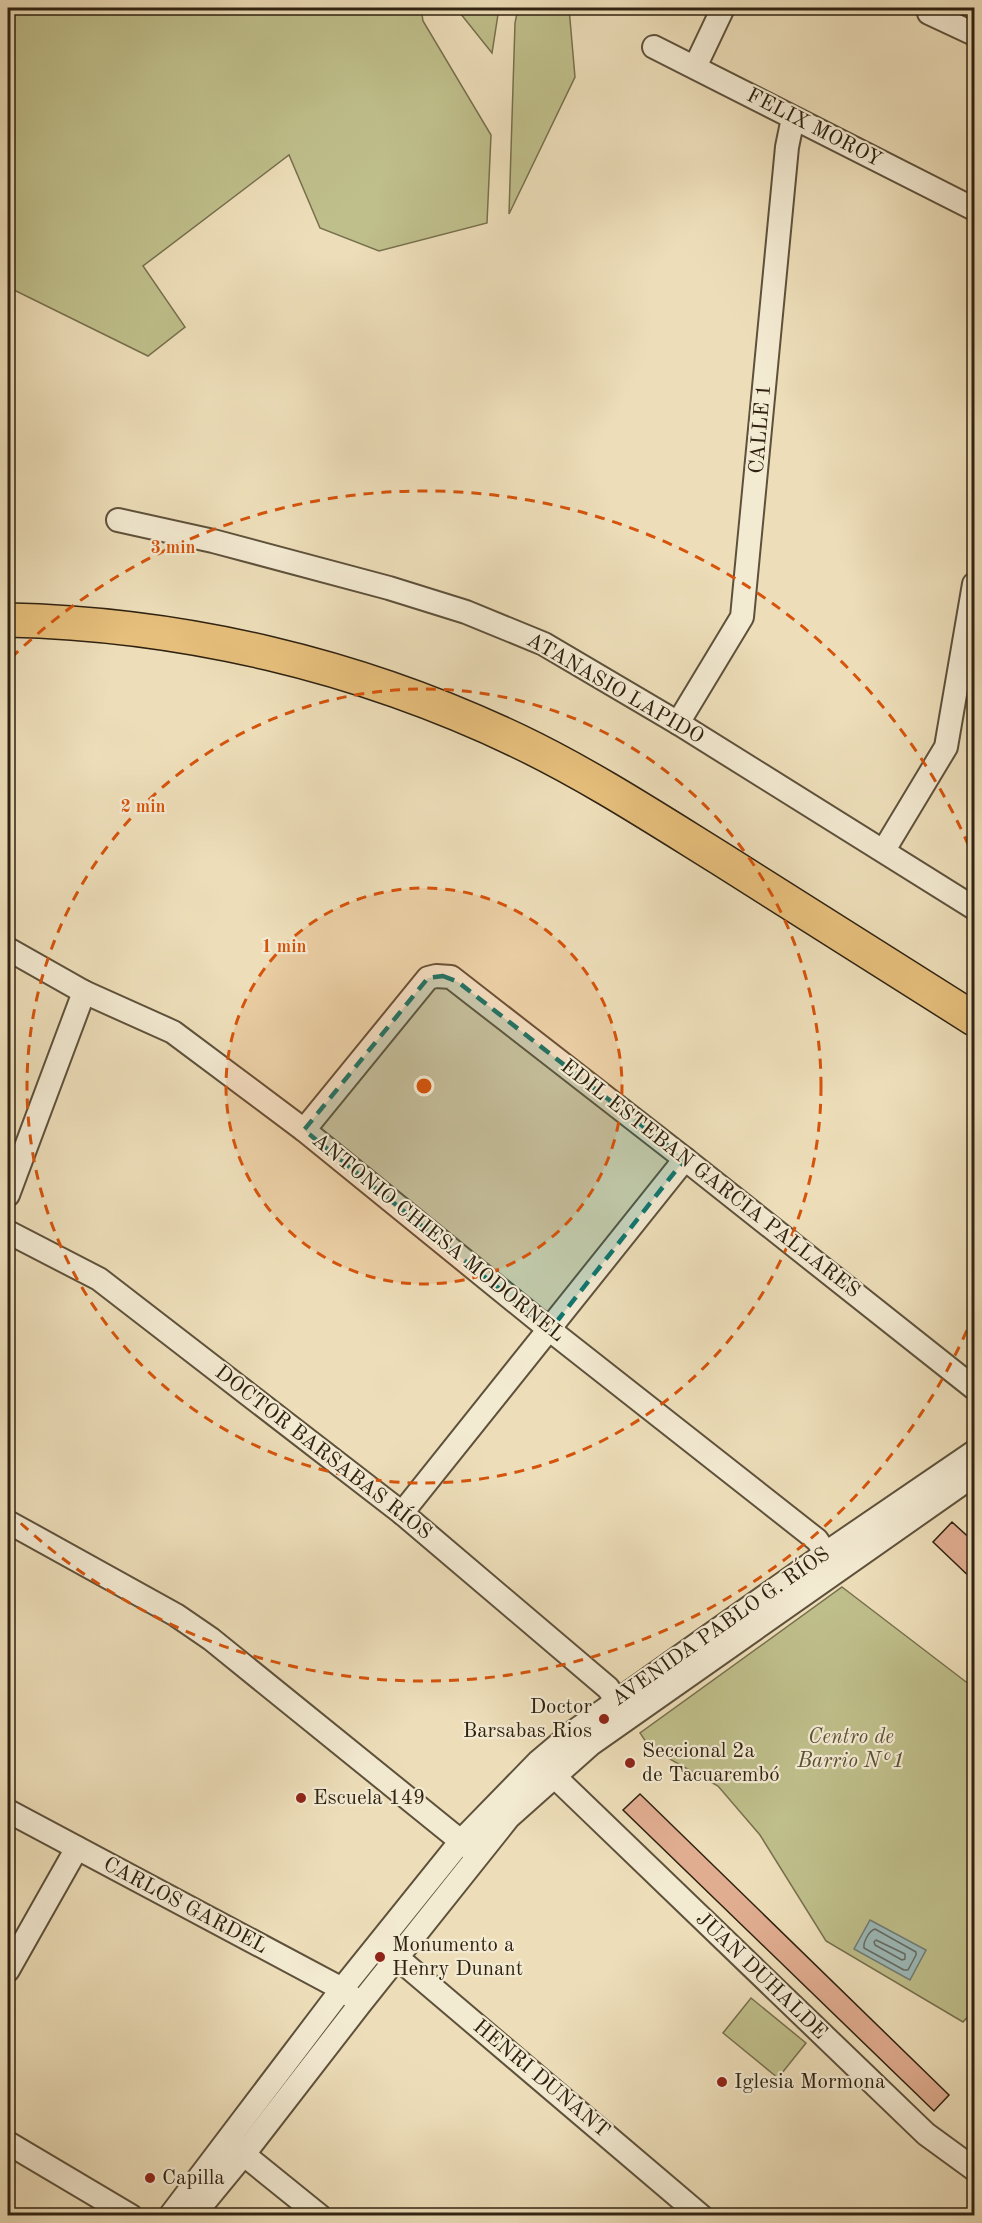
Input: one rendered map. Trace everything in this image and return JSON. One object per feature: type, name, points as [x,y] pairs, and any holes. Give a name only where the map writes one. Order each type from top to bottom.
[{"type":"highway","points":[[8,620],[75,623],[193,637],[333,669],[437,705],[519,741],[593,781],[975,1019]]},
{"type":"street","points":[[695,67],[723,8]]},
{"type":"street","points":[[929,12],[975,33]]},
{"type":"street","name":"FELIX MOROY","points":[[654,47],[975,209]]},
{"type":"street","name":"CALLE 1","points":[[678,723],[742,617],[787,147],[793,118]]},
{"type":"street","name":"ATANASIO LAPIDO","points":[[118,520],[213,540],[389,588],[466,612],[544,644],[678,723],[975,908]]},
{"type":"street","points":[[884,850],[946,747],[975,584]]},
{"type":"street","name":"ANTONIO CHIESA MODORNEL","points":[[8,949],[84,992],[173,1032],[304,1130],[550,1330],[817,1540],[832,1562]]},
{"type":"street","name":"EDIL ESTEBAN GARCIA PALLARES","points":[[304,1130],[428,978],[451,977],[975,1388]]},
{"type":"street","points":[[8,1195],[84,992]]},
{"type":"street","points":[[402,1513],[685,1159]]},
{"type":"street","name":"DOCTOR BARSABAS RÍOS","points":[[8,1232],[99,1279],[402,1513],[608,1688],[617,1701]]},
{"type":"street","name":"AVENIDA PABLO G. RÍOS","points":[[170,2216],[342,1989],[380,1943],[469,1848],[538,1762],[576,1730],[617,1701],[971,1470]]},
{"type":"street","points":[[8,1522],[176,1615],[211,1639],[469,1848]]},
{"type":"street","name":"AVENIDA PABLO G. RÍOS","points":[[193,2216],[398,1957],[469,1848],[509,1817],[591,1744],[832,1562]]},
{"type":"street","name":"JUAN DUHALDE","points":[[554,1776],[926,2134],[975,2169]]},
{"type":"street","name":"CARLOS GARDEL","points":[[8,1811],[342,1989],[360,2004]]},
{"type":"street","points":[[8,1970],[77,1848]]},
{"type":"street","name":"HENRI DUNANT","points":[[380,1943],[701,2216]]},
{"type":"street","points":[[226,2140],[320,2216]]},
{"type":"street","points":[[8,2143],[131,2216]]},
{"type":"highlighted area","points":[[443,976],[458,982],[685,1159],[550,1330],[304,1130],[428,978]]},
{"type":"green space","points":[[8,8],[421,8],[423,21],[491,135],[487,223],[379,251],[320,228],[289,155],[143,266],[185,327],[148,356],[8,288]]},
{"type":"green space","points":[[456,8],[499,8],[492,53]]},
{"type":"green space","points":[[518,8],[569,8],[575,77],[509,214],[515,23]]},
{"type":"green space","name":"Centro de Barrio N°1","points":[[842,1587],[974,1688],[974,2010],[963,2022],[826,1941],[760,1835],[718,1786],[650,1748],[640,1733]]},
{"type":"green space","points":[[751,1998],[806,2043],[778,2078],[723,2033]]},
{"type":"water","points":[[870,1920],[926,1950],[910,1980],[854,1949]]},
{"type":"building","points":[[952,1522],[975,1543],[975,1582],[933,1542]]},
{"type":"building","points":[[640,1794],[949,2095],[934,2111],[623,1810]]},
{"type":"place","name":"Doctor Barsabas Rios","points":[[604,1719]]},
{"type":"place","name":"Seccional 2a de Tacuarembó","points":[[630,1763]]},
{"type":"place","name":"Escuela 149","points":[[301,1798]]},
{"type":"place","name":"Monumento a Henry Dunant","points":[[380,1957]]},
{"type":"place","name":"Iglesia Mormona","points":[[722,2082]]},
{"type":"place","name":"Capilla","points":[[150,2178]]}]
